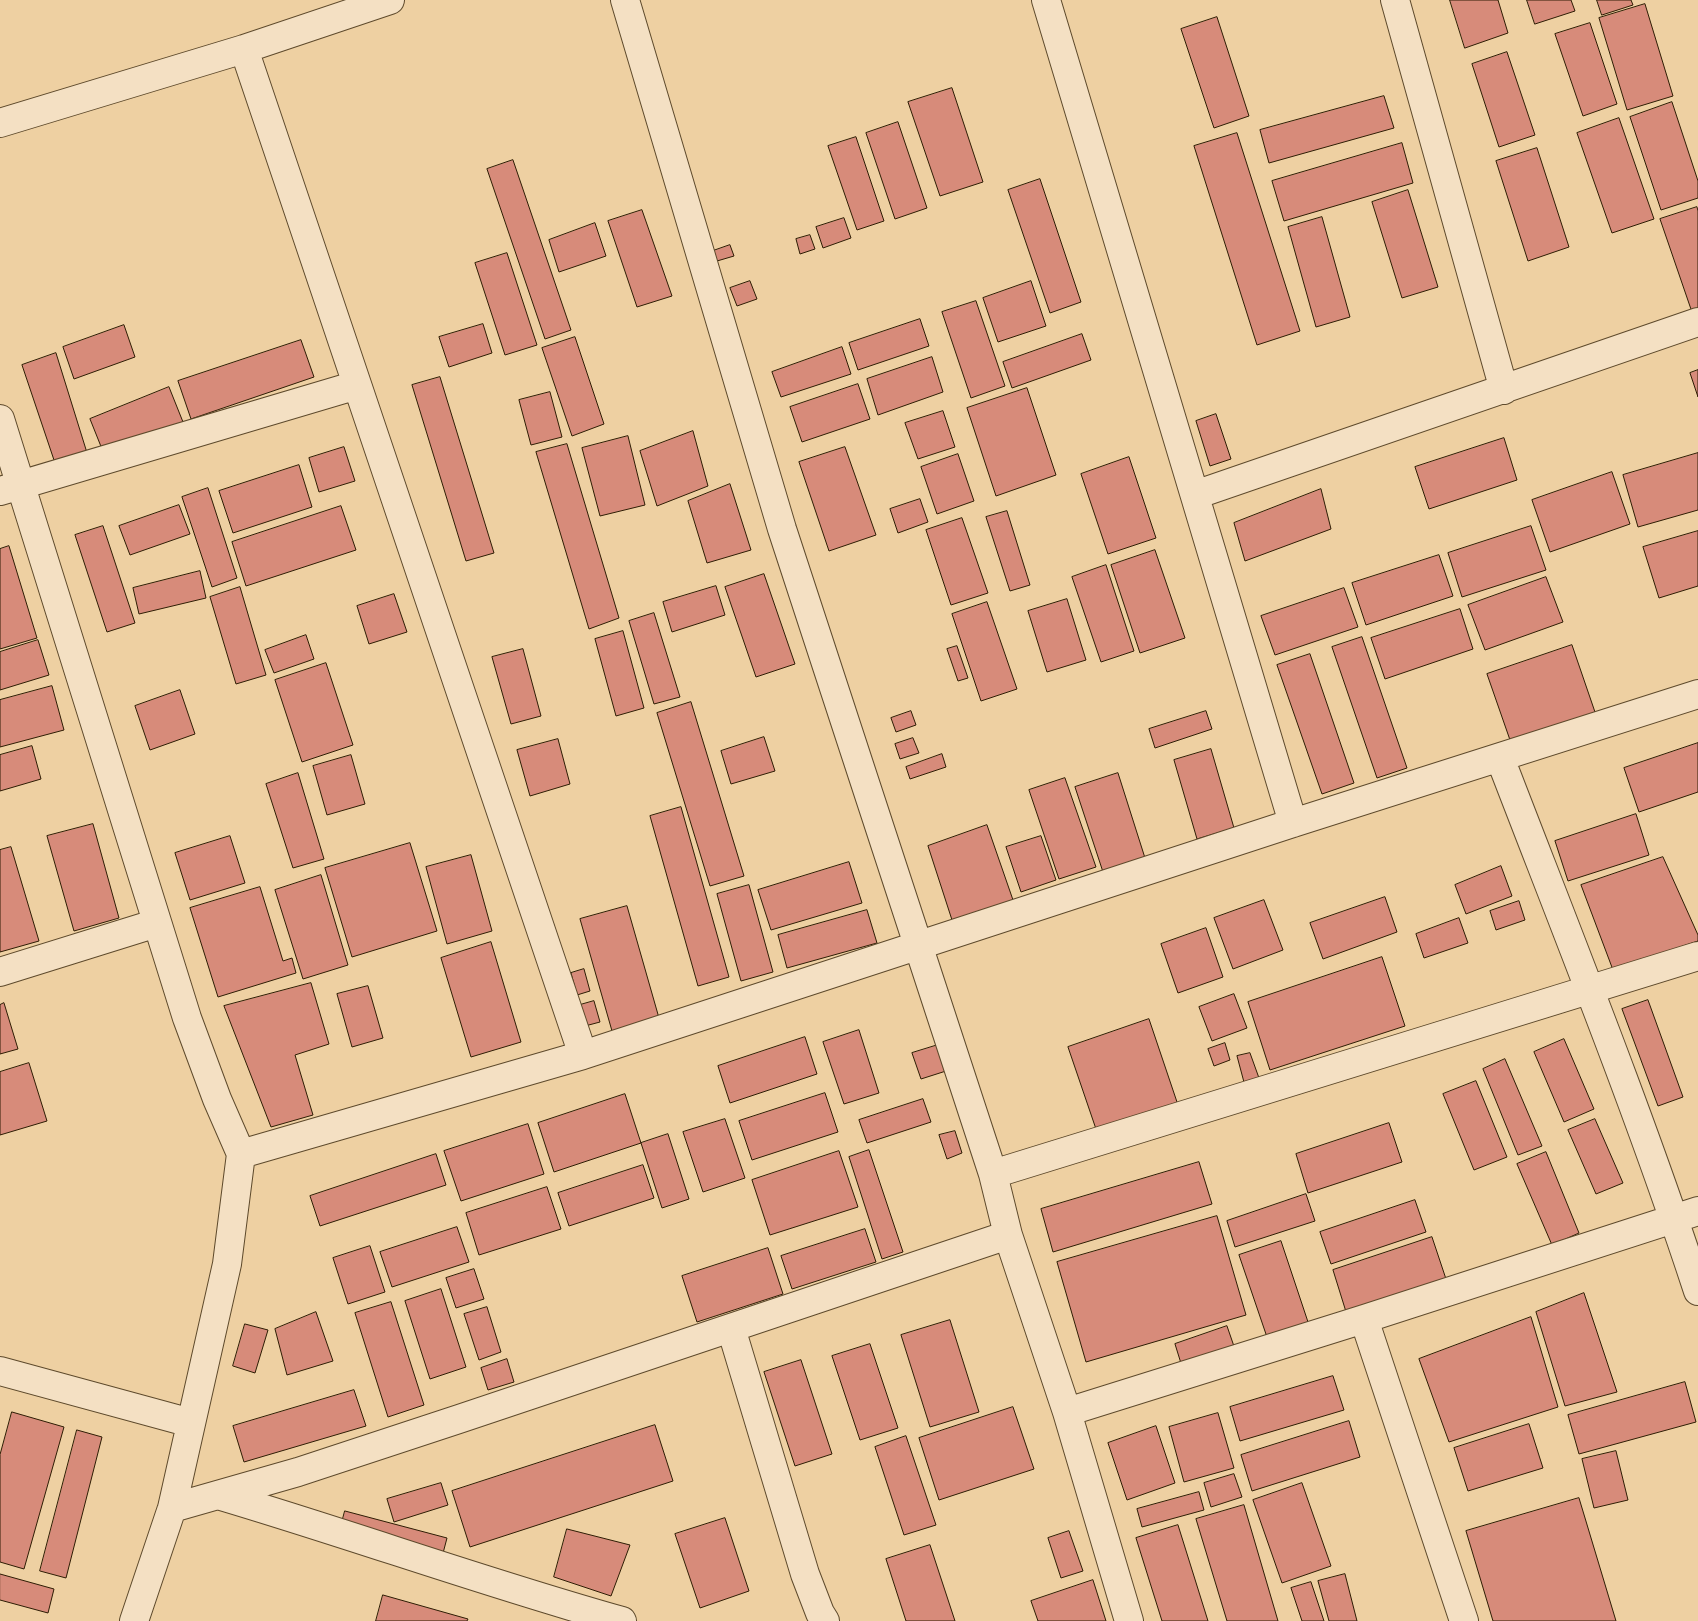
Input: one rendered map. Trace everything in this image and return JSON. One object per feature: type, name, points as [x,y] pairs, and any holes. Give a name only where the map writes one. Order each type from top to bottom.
[{"type":"street","points":[[0,123],[244,49],[390,0]]},
{"type":"street","points":[[625,0],[782,529],[993,1174],[1008,1235],[1067,1412],[1129,1621]]},
{"type":"street","points":[[1046,0],[1294,824]]},
{"type":"street","points":[[1394,0],[1504,390]]},
{"type":"street","points":[[244,49],[583,1055]]},
{"type":"street","points":[[1196,495],[1698,322]]},
{"type":"street","points":[[11,487],[357,385]]},
{"type":"street","points":[[0,419],[11,487],[158,923],[187,1018],[217,1099],[241,1154],[227,1264],[172,1508],[134,1621]]},
{"type":"street","points":[[241,1154],[583,1055],[1698,694]]},
{"type":"street","points":[[1500,758],[1589,990],[1686,1214],[1698,1290]]},
{"type":"street","points":[[0,972],[158,923]]},
{"type":"street","points":[[993,1174],[1698,956]]},
{"type":"street","points":[[1067,1412],[1364,1320],[1686,1214]]},
{"type":"street","points":[[172,1508],[364,1450],[1008,1235]]},
{"type":"street","points":[[1364,1320],[1464,1621]]},
{"type":"street","points":[[731,1328],[805,1574],[825,1621]]},
{"type":"street","points":[[0,1371],[191,1423]]},
{"type":"street","points":[[218,1495],[622,1621]]},
{"type":"building","points":[[1450,0],[1498,0],[1508,33],[1465,48]]},
{"type":"building","points":[[1527,0],[1571,0],[1575,11],[1535,24]]},
{"type":"building","points":[[1597,0],[1631,0],[1633,5],[1602,15]]},
{"type":"building","points":[[1645,4],[1673,96],[1627,110],[1599,18]]},
{"type":"building","points":[[1217,17],[1249,116],[1214,128],[1181,29]]},
{"type":"building","points":[[1590,23],[1617,104],[1583,116],[1555,34]]},
{"type":"building","points":[[1507,52],[1535,135],[1499,147],[1472,64]]},
{"type":"building","points":[[952,88],[983,182],[940,196],[908,102]]},
{"type":"building","points":[[1384,96],[1394,128],[1269,163],[1260,130]]},
{"type":"building","points":[[1672,102],[1698,181],[1698,198],[1661,210],[1630,117]]},
{"type":"building","points":[[1619,118],[1654,219],[1612,233],[1577,133]]},
{"type":"building","points":[[898,122],[927,208],[895,219],[866,133]]},
{"type":"building","points":[[1237,133],[1300,331],[1257,345],[1194,146]]},
{"type":"building","points":[[856,137],[884,221],[857,230],[828,146]]},
{"type":"building","points":[[1402,143],[1413,183],[1284,221],[1272,181]]},
{"type":"building","points":[[1537,148],[1569,247],[1528,261],[1496,161]]},
{"type":"building","points":[[513,160],[571,330],[545,339],[487,169]]},
{"type":"building","points":[[1040,179],[1081,302],[1050,313],[1008,190]]},
{"type":"building","points":[[1408,190],[1438,287],[1402,298],[1372,202]]},
{"type":"building","points":[[1697,207],[1698,316],[1694,318],[1660,219]]},
{"type":"building","points":[[642,210],[672,296],[637,307],[608,221]]},
{"type":"building","points":[[1322,217],[1350,317],[1316,327],[1288,227]]},
{"type":"building","points":[[844,218],[851,238],[823,248],[816,227]]},
{"type":"building","points":[[595,223],[606,256],[559,272],[549,240]]},
{"type":"building","points":[[810,235],[815,249],[800,254],[796,239]]},
{"type":"building","points":[[730,245],[734,256],[717,261],[713,251]]},
{"type":"building","points":[[507,253],[537,345],[505,355],[475,263]]},
{"type":"building","points":[[750,281],[757,299],[737,306],[730,288]]},
{"type":"building","points":[[1031,281],[1046,326],[998,342],[983,298]]},
{"type":"building","points":[[976,301],[1005,386],[971,398],[942,312]]},
{"type":"building","points":[[920,319],[929,346],[858,370],[849,343]]},
{"type":"building","points":[[483,324],[492,353],[449,367],[439,337]]},
{"type":"building","points":[[124,325],[135,357],[74,379],[63,347]]},
{"type":"building","points":[[1082,334],[1091,360],[1012,388],[1003,362]]},
{"type":"building","points":[[575,337],[604,424],[572,436],[542,348]]},
{"type":"building","points":[[301,340],[314,377],[191,419],[178,381]]},
{"type":"building","points":[[842,347],[851,374],[781,397],[772,372]]},
{"type":"building","points":[[56,353],[88,456],[56,466],[22,365]]},
{"type":"building","points":[[932,357],[943,392],[878,415],[867,379]]},
{"type":"building","points":[[1698,370],[1698,397],[1690,373]]},
{"type":"building","points":[[440,377],[494,553],[466,561],[412,385]]},
{"type":"building","points":[[858,384],[870,419],[802,442],[790,407]]},
{"type":"building","points":[[169,387],[183,422],[104,454],[90,419]]},
{"type":"building","points":[[1027,388],[1056,475],[996,496],[967,408]]},
{"type":"building","points":[[550,392],[562,437],[531,445],[519,400]]},
{"type":"building","points":[[943,411],[955,447],[918,459],[905,423]]},
{"type":"building","points":[[1216,414],[1231,459],[1210,466],[1196,421]]},
{"type":"building","points":[[693,431],[708,486],[657,506],[640,451]]},
{"type":"building","points":[[628,436],[645,505],[600,516],[582,448]]},
{"type":"building","points":[[1504,438],[1517,480],[1429,509],[1415,467]]},
{"type":"building","points":[[567,444],[619,618],[589,629],[536,452]]},
{"type":"building","points":[[344,447],[355,481],[319,492],[309,458]]},
{"type":"building","points":[[845,447],[876,535],[829,551],[799,462]]},
{"type":"building","points":[[1698,453],[1698,510],[1638,527],[1623,475]]},
{"type":"building","points":[[958,454],[974,501],[937,514],[921,467]]},
{"type":"building","points":[[1129,457],[1156,538],[1108,554],[1081,474]]},
{"type":"building","points":[[299,465],[312,507],[233,533],[219,491]]},
{"type":"building","points":[[1612,472],[1630,524],[1550,552],[1532,500]]},
{"type":"building","points":[[730,484],[751,550],[707,563],[688,501]]},
{"type":"building","points":[[208,488],[237,578],[212,587],[182,497]]},
{"type":"building","points":[[1321,489],[1331,529],[1245,561],[1234,523]]},
{"type":"building","points":[[920,499],[928,522],[898,533],[890,509]]},
{"type":"building","points":[[179,505],[190,534],[130,555],[119,526]]},
{"type":"building","points":[[341,506],[356,550],[246,586],[232,542]]},
{"type":"building","points":[[1007,511],[1030,585],[1010,591],[986,517]]},
{"type":"building","points":[[962,518],[988,593],[951,605],[926,530]]},
{"type":"building","points":[[103,526],[135,623],[107,632],[75,535]]},
{"type":"building","points":[[1531,526],[1546,570],[1462,597],[1448,553]]},
{"type":"building","points":[[1698,531],[1698,586],[1659,598],[1643,547]]},
{"type":"building","points":[[9,546],[37,638],[0,649],[0,549]]},
{"type":"building","points":[[1155,550],[1185,638],[1140,653],[1111,565]]},
{"type":"building","points":[[1439,555],[1453,596],[1366,625],[1352,583]]},
{"type":"building","points":[[1106,565],[1134,651],[1101,662],[1072,577]]},
{"type":"building","points":[[200,571],[206,598],[139,614],[133,588]]},
{"type":"building","points":[[764,574],[795,664],[756,677],[725,587]]},
{"type":"building","points":[[1546,577],[1563,622],[1485,650],[1468,605]]},
{"type":"building","points":[[716,586],[725,615],[672,632],[663,602]]},
{"type":"building","points":[[240,587],[266,675],[236,684],[210,597]]},
{"type":"building","points":[[1344,588],[1358,627],[1275,655],[1261,616]]},
{"type":"building","points":[[394,594],[407,632],[369,644],[357,606]]},
{"type":"building","points":[[1067,599],[1086,660],[1047,672],[1028,611]]},
{"type":"building","points":[[987,602],[1017,689],[981,701],[952,614]]},
{"type":"building","points":[[1460,609],[1473,649],[1385,679],[1371,638]]},
{"type":"building","points":[[654,613],[680,697],[654,704],[629,621]]},
{"type":"building","points":[[623,631],[644,708],[616,716],[595,639]]},
{"type":"building","points":[[306,635],[314,659],[274,673],[265,650]]},
{"type":"building","points":[[1362,637],[1407,768],[1377,778],[1332,647]]},
{"type":"building","points":[[38,640],[49,675],[0,690],[0,652]]},
{"type":"building","points":[[1572,645],[1596,715],[1510,740],[1487,674]]},
{"type":"building","points":[[957,646],[968,678],[958,681],[947,649]]},
{"type":"building","points":[[523,649],[541,716],[511,724],[492,657]]},
{"type":"building","points":[[1310,654],[1354,783],[1322,794],[1277,665]]},
{"type":"building","points":[[326,663],[353,745],[302,762],[275,680]]},
{"type":"building","points":[[52,686],[64,730],[0,747],[0,700]]},
{"type":"building","points":[[180,690],[195,734],[150,750],[135,706]]},
{"type":"building","points":[[691,702],[744,876],[710,886],[657,713]]},
{"type":"building","points":[[911,711],[916,725],[896,732],[891,718]]},
{"type":"building","points":[[1206,711],[1212,729],[1155,748],[1149,729]]},
{"type":"building","points":[[764,737],[775,771],[731,784],[721,751]]},
{"type":"building","points":[[913,738],[919,753],[900,759],[895,744]]},
{"type":"building","points":[[558,739],[570,784],[530,796],[517,750]]},
{"type":"building","points":[[1698,743],[1698,792],[1639,812],[1624,768]]},
{"type":"building","points":[[32,746],[41,779],[0,791],[0,755]]},
{"type":"building","points":[[1211,749],[1234,828],[1197,839],[1174,760]]},
{"type":"building","points":[[942,754],[946,767],[910,779],[906,767]]},
{"type":"building","points":[[351,755],[365,804],[327,815],[313,766]]},
{"type":"building","points":[[298,773],[324,859],[293,868],[266,784]]},
{"type":"building","points":[[1118,773],[1145,858],[1103,872],[1075,787]]},
{"type":"building","points":[[1065,778],[1096,867],[1059,879],[1029,790]]},
{"type":"building","points":[[681,807],[729,977],[698,986],[650,816]]},
{"type":"building","points":[[1636,814],[1649,855],[1568,881],[1555,841]]},
{"type":"building","points":[[93,824],[119,918],[74,931],[47,836]]},
{"type":"building","points":[[987,825],[1013,900],[952,920],[928,846]]},
{"type":"building","points":[[230,836],[245,883],[190,900],[175,853]]},
{"type":"building","points":[[1041,836],[1056,880],[1021,892],[1006,847]]},
{"type":"building","points":[[410,843],[437,931],[352,957],[325,868]]},
{"type":"building","points":[[11,847],[39,941],[0,952],[0,850]]},
{"type":"building","points":[[471,855],[492,931],[447,944],[426,867]]},
{"type":"building","points":[[1663,857],[1698,935],[1698,941],[1613,970],[1581,885]]},
{"type":"building","points":[[849,862],[862,903],[771,930],[758,890]]},
{"type":"building","points":[[1501,866],[1512,896],[1466,914],[1455,885]]},
{"type":"building","points":[[321,875],[348,965],[303,979],[275,890]]},
{"type":"building","points":[[749,885],[773,972],[741,981],[717,894]]},
{"type":"building","points":[[260,887],[283,961],[292,958],[296,973],[218,997],[190,908]]},
{"type":"building","points":[[1385,897],[1397,932],[1323,959],[1310,923]]},
{"type":"building","points":[[1264,900],[1283,950],[1233,969],[1214,918]]},
{"type":"building","points":[[1519,901],[1525,920],[1496,930],[1490,911]]},
{"type":"building","points":[[627,906],[659,1018],[612,1031],[580,919]]},
{"type":"building","points":[[867,910],[877,943],[787,968],[778,935]]},
{"type":"building","points":[[1459,918],[1468,943],[1424,958],[1416,934]]},
{"type":"building","points":[[1206,928],[1223,977],[1178,993],[1161,944]]},
{"type":"building","points":[[491,942],[521,1042],[471,1057],[441,958]]},
{"type":"building","points":[[1382,957],[1405,1026],[1270,1070],[1248,1002]]},
{"type":"building","points":[[584,969],[590,991],[577,995],[571,973]]},
{"type":"building","points":[[311,983],[329,1044],[295,1055],[313,1115],[271,1127],[224,1006]]},
{"type":"building","points":[[368,986],[383,1038],[352,1047],[337,994]]},
{"type":"building","points":[[1234,994],[1247,1028],[1212,1041],[1199,1007]]},
{"type":"building","points":[[1648,1000],[1683,1097],[1658,1106],[1622,1009]]},
{"type":"building","points":[[594,1001],[600,1022],[585,1026],[580,1005]]},
{"type":"building","points":[[4,1003],[18,1049],[0,1054],[0,1005]]},
{"type":"building","points":[[1149,1019],[1178,1105],[1097,1132],[1068,1047]]},
{"type":"building","points":[[859,1030],[879,1093],[844,1104],[823,1042]]},
{"type":"building","points":[[805,1037],[817,1074],[730,1103],[718,1066]]},
{"type":"building","points":[[1564,1039],[1594,1109],[1564,1122],[1534,1052]]},
{"type":"building","points":[[1225,1043],[1230,1060],[1214,1066],[1208,1049]]},
{"type":"building","points":[[938,1045],[946,1071],[921,1079],[912,1053]]},
{"type":"building","points":[[1250,1053],[1259,1078],[1245,1086],[1237,1056]]},
{"type":"building","points":[[1505,1059],[1542,1146],[1518,1155],[1483,1069]]},
{"type":"building","points":[[29,1063],[47,1121],[0,1135],[0,1072]]},
{"type":"building","points":[[1476,1081],[1507,1157],[1474,1170],[1443,1094]]},
{"type":"building","points":[[825,1093],[838,1132],[752,1160],[739,1121]]},
{"type":"building","points":[[625,1094],[641,1143],[554,1172],[538,1123]]},
{"type":"building","points":[[923,1099],[931,1122],[867,1143],[859,1120]]},
{"type":"building","points":[[725,1119],[745,1178],[703,1192],[683,1132]]},
{"type":"building","points":[[1595,1119],[1623,1183],[1596,1194],[1568,1130]]},
{"type":"building","points":[[1389,1123],[1402,1162],[1308,1193],[1296,1154]]},
{"type":"building","points":[[528,1124],[544,1174],[461,1201],[444,1151]]},
{"type":"building","points":[[955,1131],[962,1153],[947,1159],[939,1135]]},
{"type":"building","points":[[668,1134],[689,1199],[662,1208],[641,1143]]},
{"type":"building","points":[[869,1150],[903,1252],[882,1259],[849,1157]]},
{"type":"building","points":[[839,1151],[858,1207],[770,1235],[752,1180]]},
{"type":"building","points":[[1546,1152],[1579,1233],[1552,1245],[1517,1164]]},
{"type":"building","points":[[436,1154],[446,1185],[320,1226],[310,1196]]},
{"type":"building","points":[[1199,1162],[1212,1204],[1053,1252],[1041,1209]]},
{"type":"building","points":[[643,1165],[654,1198],[569,1226],[558,1193]]},
{"type":"building","points":[[547,1187],[561,1229],[479,1255],[466,1213]]},
{"type":"building","points":[[1306,1194],[1315,1221],[1235,1247],[1227,1221]]},
{"type":"building","points":[[1415,1200],[1426,1232],[1331,1264],[1320,1232]]},
{"type":"building","points":[[1217,1216],[1246,1315],[1086,1362],[1057,1262]]},
{"type":"building","points":[[457,1227],[469,1262],[392,1287],[380,1252]]},
{"type":"building","points":[[865,1229],[876,1262],[792,1289],[781,1256]]},
{"type":"building","points":[[1432,1237],[1447,1282],[1347,1315],[1333,1270]]},
{"type":"building","points":[[1281,1241],[1310,1328],[1269,1343],[1239,1255]]},
{"type":"building","points":[[370,1246],[385,1292],[348,1304],[333,1258]]},
{"type":"building","points":[[768,1248],[783,1294],[697,1322],[682,1276]]},
{"type":"building","points":[[474,1269],[484,1299],[456,1308],[446,1278]]},
{"type":"building","points":[[441,1289],[466,1367],[430,1379],[405,1301]]},
{"type":"building","points":[[1584,1293],[1617,1392],[1565,1406],[1536,1312]]},
{"type":"building","points":[[391,1302],[424,1405],[388,1417],[355,1313]]},
{"type":"building","points":[[487,1307],[501,1352],[479,1360],[464,1314]]},
{"type":"building","points":[[316,1312],[333,1361],[287,1375],[275,1329]]},
{"type":"building","points":[[1531,1317],[1558,1407],[1449,1442],[1419,1359]]},
{"type":"building","points":[[950,1320],[979,1412],[930,1427],[901,1335]]},
{"type":"building","points":[[245,1324],[268,1330],[255,1373],[233,1366]]},
{"type":"building","points":[[1227,1326],[1237,1355],[1184,1373],[1175,1344]]},
{"type":"building","points":[[870,1344],[898,1428],[860,1440],[832,1356]]},
{"type":"building","points":[[507,1359],[514,1382],[488,1390],[481,1368]]},
{"type":"building","points":[[801,1360],[832,1454],[795,1466],[764,1372]]},
{"type":"building","points":[[1333,1376],[1344,1410],[1240,1441],[1230,1407]]},
{"type":"building","points":[[1685,1382],[1696,1422],[1579,1454],[1568,1415]]},
{"type":"building","points":[[354,1390],[366,1426],[244,1462],[233,1426]]},
{"type":"building","points":[[1013,1407],[1034,1469],[939,1500],[919,1438]]},
{"type":"building","points":[[12,1412],[64,1427],[24,1569],[0,1562],[0,1455]]},
{"type":"building","points":[[1218,1413],[1234,1468],[1184,1482],[1169,1427]]},
{"type":"building","points":[[1349,1421],[1360,1457],[1252,1491],[1241,1455]]},
{"type":"building","points":[[1529,1424],[1543,1468],[1468,1491],[1454,1448]]},
{"type":"building","points":[[655,1425],[673,1481],[470,1547],[452,1491]]},
{"type":"building","points":[[1156,1426],[1175,1483],[1127,1500],[1108,1443]]},
{"type":"building","points":[[77,1430],[102,1437],[66,1578],[40,1571]]},
{"type":"building","points":[[906,1436],[936,1525],[904,1535],[875,1447]]},
{"type":"building","points":[[1616,1451],[1628,1500],[1594,1508],[1582,1459]]},
{"type":"building","points":[[1234,1474],[1242,1497],[1211,1507],[1204,1483]]},
{"type":"building","points":[[441,1483],[448,1505],[394,1522],[387,1499]]},
{"type":"building","points":[[1302,1483],[1331,1566],[1282,1583],[1253,1500]]},
{"type":"building","points":[[1199,1492],[1204,1510],[1142,1527],[1137,1509]]},
{"type":"building","points":[[1579,1498],[1616,1621],[1493,1621],[1466,1531]]},
{"type":"building","points":[[1244,1505],[1278,1621],[1227,1621],[1196,1519]]},
{"type":"building","points":[[345,1511],[447,1538],[442,1557],[340,1530]]},
{"type":"building","points":[[725,1518],[749,1591],[700,1608],[675,1534]]},
{"type":"building","points":[[1178,1525],[1208,1621],[1162,1621],[1136,1538]]},
{"type":"building","points":[[567,1529],[630,1545],[611,1596],[554,1577]]},
{"type":"building","points":[[1069,1531],[1083,1571],[1061,1578],[1048,1538]]},
{"type":"building","points":[[930,1545],[955,1621],[906,1621],[886,1559]]},
{"type":"building","points":[[0,1574],[54,1589],[48,1613],[0,1600]]},
{"type":"building","points":[[1345,1574],[1357,1621],[1329,1621],[1318,1581]]},
{"type":"building","points":[[1093,1580],[1106,1621],[1038,1621],[1031,1601]]},
{"type":"building","points":[[1311,1582],[1324,1621],[1302,1621],[1291,1588]]},
{"type":"building","points":[[383,1595],[468,1619],[467,1621],[376,1621]]}]
